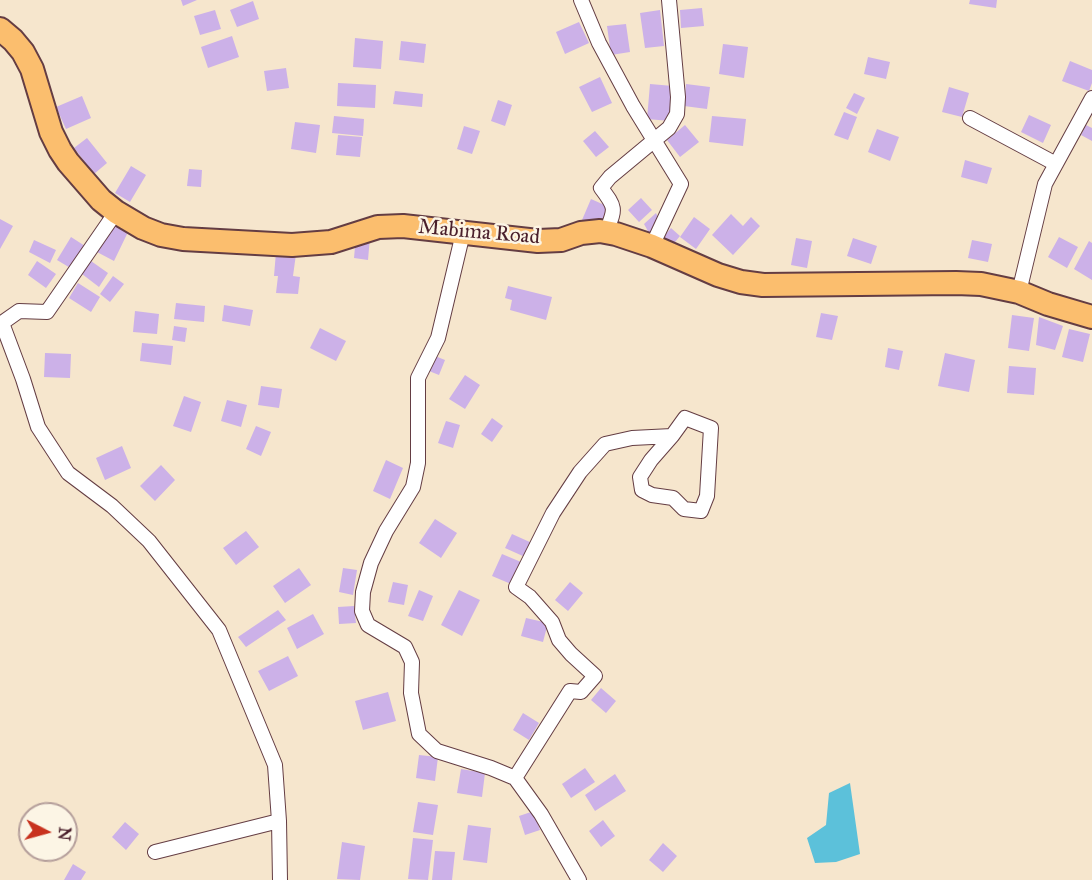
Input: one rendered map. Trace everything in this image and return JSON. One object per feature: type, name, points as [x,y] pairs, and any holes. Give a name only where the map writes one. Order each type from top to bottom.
[{"type":"main road","name":"Mabima Road","points":[[0,29],[23,52],[32,69],[51,132],[60,150],[83,180],[101,200],[116,212],[143,228],[161,235],[183,239],[292,245],[331,242],[378,227],[403,226],[538,241],[561,240],[581,233],[606,232],[652,246],[718,275],[741,282],[763,285],[981,284],[1019,292],[1048,304],[1092,317]]},
{"type":"street","points":[[581,0],[599,43],[633,106],[681,184],[652,246]]},
{"type":"street","points":[[606,232],[614,212],[611,201],[601,188],[610,177],[669,128],[677,114],[678,97],[669,0]]},
{"type":"street","points":[[1019,292],[1045,183],[1092,98]]},
{"type":"street","points":[[970,118],[1056,164]]},
{"type":"street","points":[[116,212],[46,312],[19,311],[2,323],[38,427],[68,473],[112,506],[149,541],[219,630],[274,765],[279,820],[280,880]]},
{"type":"street","points":[[463,233],[438,338],[418,378],[418,463],[413,487],[386,531],[371,563],[363,591],[362,611],[368,625],[405,647],[412,662],[411,693],[419,734],[437,751],[515,778],[541,814],[579,880]]},
{"type":"street","points":[[515,778],[570,691],[581,692],[595,676],[559,640],[552,622],[530,597],[516,587],[553,513],[580,472],[605,444],[632,438],[672,435],[685,418],[711,428],[707,496],[701,511],[684,509],[673,498],[652,495],[642,490],[640,477],[672,435]]},
{"type":"street","points":[[155,852],[279,820]]},
{"type":"water","points":[[850,783],[860,854],[836,862],[815,863],[807,838],[826,825],[829,793]]},
{"type":"building","points":[[181,0],[197,0],[183,6]]},
{"type":"building","points":[[970,0],[997,0],[996,8],[969,4]]},
{"type":"building","points":[[253,1],[259,19],[237,27],[230,10]]},
{"type":"building","points":[[702,8],[704,26],[681,28],[680,10]]},
{"type":"building","points":[[215,10],[221,29],[200,35],[194,16]]},
{"type":"building","points":[[660,10],[664,46],[645,48],[640,13]]},
{"type":"building","points":[[579,22],[589,43],[565,54],[556,32]]},
{"type":"building","points":[[626,24],[630,52],[611,55],[607,26]]},
{"type":"building","points":[[232,36],[239,57],[208,68],[201,47]]},
{"type":"building","points":[[355,38],[383,41],[381,69],[353,67]]},
{"type":"building","points":[[401,41],[426,44],[424,63],[399,60]]},
{"type":"building","points":[[723,44],[748,47],[744,78],[719,74]]},
{"type":"building","points":[[868,57],[890,62],[886,79],[864,74]]},
{"type":"building","points":[[1070,61],[1092,70],[1092,83],[1089,91],[1062,81]]},
{"type":"building","points":[[286,68],[289,88],[267,91],[264,71]]},
{"type":"building","points":[[600,77],[612,103],[592,112],[579,87]]},
{"type":"building","points":[[338,83],[376,85],[375,108],[337,106]]},
{"type":"building","points":[[650,84],[673,86],[670,121],[647,119]]},
{"type":"building","points":[[686,84],[710,87],[707,109],[684,106]]},
{"type":"building","points":[[949,87],[969,93],[962,117],[942,112]]},
{"type":"building","points":[[395,91],[423,94],[422,107],[393,104]]},
{"type":"building","points":[[854,93],[865,98],[857,114],[846,108]]},
{"type":"building","points":[[82,96],[91,118],[66,129],[56,107]]},
{"type":"building","points":[[498,100],[512,105],[505,126],[491,121]]},
{"type":"building","points":[[844,112],[857,117],[848,140],[834,135]]},
{"type":"building","points":[[1029,115],[1051,125],[1043,143],[1021,132]]},
{"type":"building","points":[[334,116],[364,119],[363,136],[332,133]]},
{"type":"building","points":[[712,116],[746,119],[743,146],[709,142]]},
{"type":"building","points":[[295,122],[320,125],[316,153],[291,149]]},
{"type":"building","points":[[685,125],[699,142],[680,157],[667,140]]},
{"type":"building","points":[[1086,125],[1092,128],[1092,141],[1081,135]]},
{"type":"building","points":[[464,126],[480,131],[472,154],[457,149]]},
{"type":"building","points":[[877,129],[899,137],[890,161],[868,152]]},
{"type":"building","points":[[595,131],[609,147],[596,157],[583,141]]},
{"type":"building","points":[[338,135],[362,137],[360,157],[336,155]]},
{"type":"building","points":[[87,138],[107,163],[94,174],[74,148]]},
{"type":"building","points":[[965,160],[992,168],[987,184],[961,177]]},
{"type":"building","points":[[131,166],[146,175],[130,202],[115,193]]},
{"type":"building","points":[[189,169],[202,170],[201,187],[187,186]]},
{"type":"building","points":[[641,198],[652,210],[639,222],[628,210]]},
{"type":"building","points":[[591,199],[609,207],[600,228],[582,220]]},
{"type":"building","points":[[656,213],[660,222],[649,233],[644,224]]},
{"type":"building","points":[[731,214],[743,226],[751,217],[760,226],[733,255],[712,235]]},
{"type":"building","points":[[694,217],[710,229],[696,249],[680,237]]},
{"type":"building","points":[[0,219],[13,226],[0,249]]},
{"type":"building","points":[[111,223],[128,232],[114,261],[97,252]]},
{"type":"building","points":[[671,228],[680,236],[670,248],[661,240]]},
{"type":"building","points":[[356,236],[370,237],[368,260],[354,258]]},
{"type":"building","points":[[71,237],[85,246],[72,269],[57,260]]},
{"type":"building","points":[[1059,237],[1078,247],[1067,268],[1048,257]]},
{"type":"building","points":[[796,238],[812,241],[807,268],[791,265]]},
{"type":"building","points":[[853,238],[877,246],[871,264],[847,256]]},
{"type":"building","points":[[34,240],[56,250],[50,263],[29,252]]},
{"type":"building","points":[[972,240],[992,244],[988,262],[968,258]]},
{"type":"building","points":[[1089,241],[1092,243],[1092,280],[1074,269]]},
{"type":"building","points":[[276,252],[296,254],[293,276],[300,277],[298,294],[276,293],[278,276],[274,276]]},
{"type":"building","points":[[37,261],[56,274],[46,288],[28,275]]},
{"type":"building","points":[[91,261],[108,273],[99,287],[82,274]]},
{"type":"building","points":[[113,276],[124,284],[110,302],[100,294]]},
{"type":"building","points":[[78,283],[100,297],[91,312],[69,298]]},
{"type":"building","points":[[508,286],[552,297],[546,320],[510,310],[512,300],[505,298]]},
{"type":"building","points":[[176,303],[205,306],[204,322],[174,319]]},
{"type":"building","points":[[224,305],[253,310],[250,326],[222,321]]},
{"type":"building","points":[[135,311],[159,314],[157,334],[133,332]]},
{"type":"building","points":[[821,313],[838,316],[832,340],[816,337]]},
{"type":"building","points":[[1012,315],[1034,318],[1029,351],[1008,348]]},
{"type":"building","points":[[1039,317],[1063,326],[1055,350],[1036,345]]},
{"type":"building","points":[[174,326],[187,328],[185,342],[172,340]]},
{"type":"building","points":[[320,328],[346,341],[336,361],[310,348]]},
{"type":"building","points":[[1069,329],[1090,334],[1083,362],[1062,357]]},
{"type":"building","points":[[142,343],[173,346],[171,365],[140,361]]},
{"type":"building","points":[[888,348],[903,351],[899,370],[885,367]]},
{"type":"building","points":[[45,353],[71,354],[70,378],[44,377]]},
{"type":"building","points":[[945,353],[975,360],[969,392],[938,386]]},
{"type":"building","points":[[435,356],[445,360],[439,375],[429,371]]},
{"type":"building","points":[[1009,366],[1036,368],[1034,395],[1007,393]]},
{"type":"building","points":[[465,375],[480,385],[465,409],[449,399]]},
{"type":"building","points":[[261,386],[282,389],[279,408],[258,405]]},
{"type":"building","points":[[184,396],[201,402],[191,432],[173,426]]},
{"type":"building","points":[[227,400],[247,405],[241,427],[221,421]]},
{"type":"building","points":[[492,418],[503,426],[492,442],[481,434]]},
{"type":"building","points":[[446,421],[460,425],[453,448],[438,443]]},
{"type":"building","points":[[256,426],[271,432],[261,456],[246,449]]},
{"type":"building","points":[[122,446],[131,468],[105,480],[96,458]]},
{"type":"building","points":[[386,460],[403,468],[390,499],[373,491]]},
{"type":"building","points":[[161,465],[175,480],[155,501],[140,486]]},
{"type":"building","points":[[435,519],[457,533],[441,558],[419,543]]},
{"type":"building","points":[[246,531],[259,547],[236,565],[223,548]]},
{"type":"building","points":[[512,534],[532,543],[525,557],[505,548]]},
{"type":"building","points":[[502,554],[521,562],[511,584],[492,576]]},
{"type":"building","points":[[299,568],[311,585],[285,603],[273,586]]},
{"type":"building","points":[[343,568],[357,570],[353,595],[339,592]]},
{"type":"building","points":[[393,582],[408,585],[404,605],[388,602]]},
{"type":"building","points":[[570,582],[583,593],[568,611],[555,600]]},
{"type":"building","points":[[419,590],[433,596],[423,621],[408,616]]},
{"type":"building","points":[[459,590],[480,600],[462,636],[441,625]]},
{"type":"building","points":[[354,606],[356,623],[339,624],[338,607]]},
{"type":"building","points":[[278,610],[286,620],[246,647],[238,637]]},
{"type":"building","points":[[313,614],[324,634],[297,649],[287,628]]},
{"type":"building","points":[[526,618],[548,623],[543,642],[521,636]]},
{"type":"building","points":[[288,656],[298,676],[269,691],[258,671]]},
{"type":"building","points":[[601,688],[616,701],[606,713],[591,700]]},
{"type":"building","points":[[388,692],[396,721],[363,730],[355,701]]},
{"type":"building","points":[[523,713],[539,723],[529,740],[513,730]]},
{"type":"building","points":[[419,755],[438,757],[435,781],[416,778]]},
{"type":"building","points":[[585,768],[595,782],[571,798],[562,784]]},
{"type":"building","points":[[461,769],[485,773],[482,797],[457,793]]},
{"type":"building","points":[[615,774],[626,791],[595,811],[585,795]]},
{"type":"building","points":[[418,802],[438,805],[433,835],[413,832]]},
{"type":"building","points":[[534,811],[540,830],[525,835],[519,816]]},
{"type":"building","points":[[603,820],[615,836],[601,847],[589,831]]},
{"type":"building","points":[[125,822],[139,834],[126,850],[112,837]]},
{"type":"building","points":[[468,825],[491,828],[487,863],[463,860]]},
{"type":"building","points":[[413,838],[433,840],[428,880],[408,879]]},
{"type":"building","points":[[342,842],[365,846],[360,880],[337,879]]},
{"type":"building","points":[[663,843],[677,856],[663,872],[649,860]]},
{"type":"building","points":[[435,851],[455,852],[452,880],[432,880]]},
{"type":"building","points":[[73,864],[86,872],[81,880],[64,880]]}]
